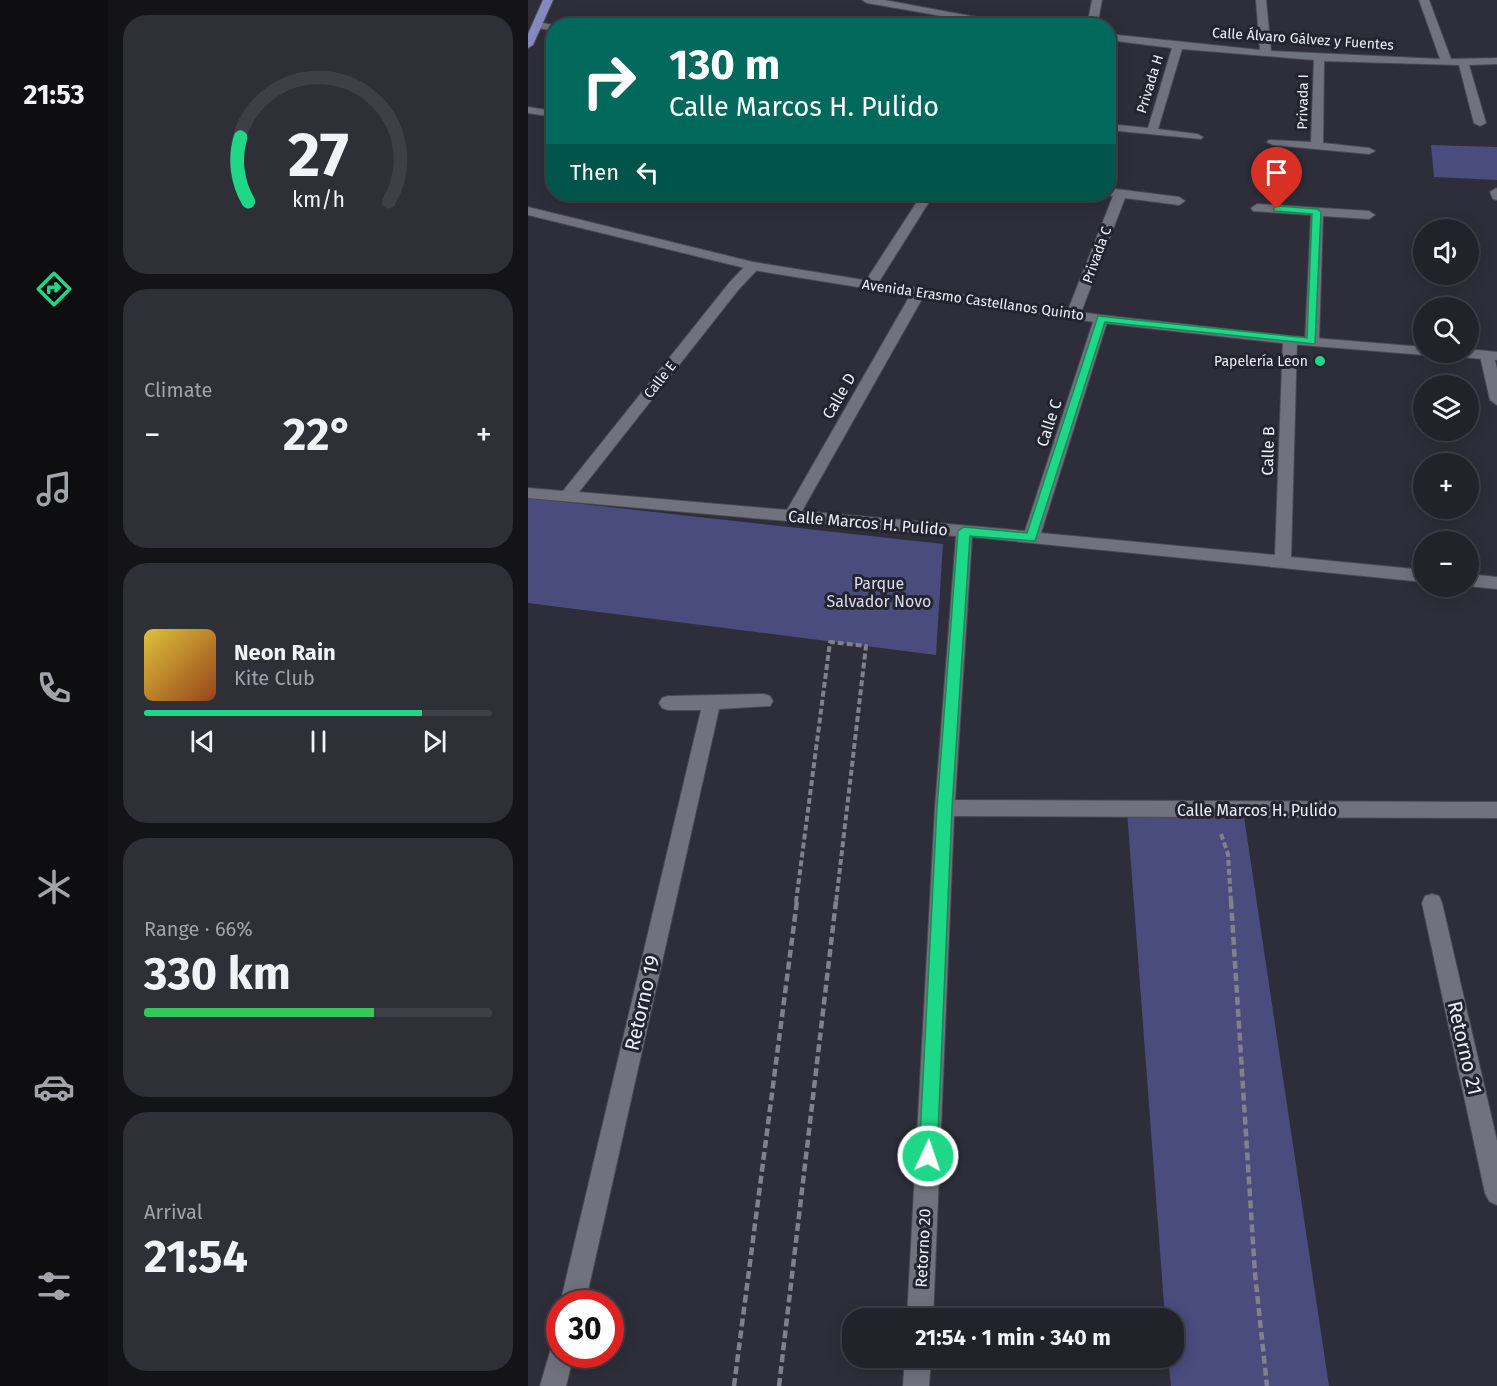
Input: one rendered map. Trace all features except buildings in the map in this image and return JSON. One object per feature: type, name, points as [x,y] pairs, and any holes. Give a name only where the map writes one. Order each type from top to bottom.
[{"type":"main road","points":[[528,45],[548,0]]},
{"type":"street","points":[[867,0],[971,18]]},
{"type":"street","points":[[1094,18],[1097,0]]},
{"type":"street","points":[[1261,0],[1266,54]]},
{"type":"street","points":[[1424,0],[1447,63]]},
{"type":"street","points":[[947,14],[955,3]]},
{"type":"street","points":[[537,25],[546,27]]},
{"type":"street","name":"Calle Álvaro Gálvez y Fuentes","points":[[1116,38],[1266,54],[1447,63],[1497,61]]},
{"type":"street","name":"Privada H","points":[[1152,132],[1178,46]]},
{"type":"street","name":"Privada I","points":[[1317,147],[1319,57]]},
{"type":"street","points":[[1463,62],[1480,123]]},
{"type":"street","points":[[528,110],[546,113]]},
{"type":"street","name":"Privada H","points":[[1116,128],[1197,137]]},
{"type":"street","name":"Privada I","points":[[1273,142],[1369,151]]},
{"type":"street","name":"Privada C","points":[[1116,193],[1179,201]]},
{"type":"street","points":[[870,285],[924,201]]},
{"type":"street","name":"Privada C","points":[[1073,315],[1111,201]]},
{"type":"street","points":[[1257,208],[1369,215]]},
{"type":"street","name":"Avenida Erasmo Castellanos Quinto","points":[[528,211],[753,266],[870,285],[1101,319],[1290,340],[1413,350]]},
{"type":"street","points":[[1312,341],[1317,212]]},
{"type":"street","name":"Calle E","points":[[567,496],[734,286],[753,266]]},
{"type":"street","name":"Calle D","points":[[791,517],[919,292]]},
{"type":"street","name":"Calle C","points":[[1031,538],[1101,319]]},
{"type":"street","name":"Calle B","points":[[1283,563],[1290,340]]},
{"type":"street","points":[[1492,356],[1497,400]]},
{"type":"street","name":"Calle Marcos H. Pulido","points":[[528,493],[964,531],[1413,575]]},
{"type":"street","name":"Retorno 20","points":[[920,1308],[945,808],[964,531]]},
{"type":"street","points":[[1479,581],[1497,583]]},
{"type":"street","points":[[668,703],[764,701]]},
{"type":"street","name":"Retorno 19","points":[[575,1290],[712,702]]},
{"type":"street","name":"Calle Marcos H. Pulido","points":[[945,808],[1497,810]]},
{"type":"street","name":"Retorno 21","points":[[1432,903],[1497,1193]]},
{"type":"street","points":[[553,1386],[558,1368]]},
{"type":"street","points":[[916,1386],[917,1368]]},
{"type":"path","points":[[734,1386],[830,642],[866,646],[779,1386]]},
{"type":"path","points":[[1212,810],[1228,854],[1255,1274],[1267,1386]]},
{"type":"green space","points":[[1431,145],[1497,147],[1497,180],[1434,177]]},
{"type":"green space","name":"Parque Salvador Novo","points":[[528,498],[943,544],[936,655],[528,603]]},
{"type":"green space","points":[[1243,810],[1329,1386],[1171,1386],[1169,1368],[1184,1368],[1184,1308],[1164,1308],[1127,811]]},
{"type":"place","name":"Papelería Leon","points":[[1320,361]]},
{"type":"route","points":[[928,1156],[945,808],[964,531],[1031,538],[1101,319],[1312,341],[1317,212],[1277,209]]}]
